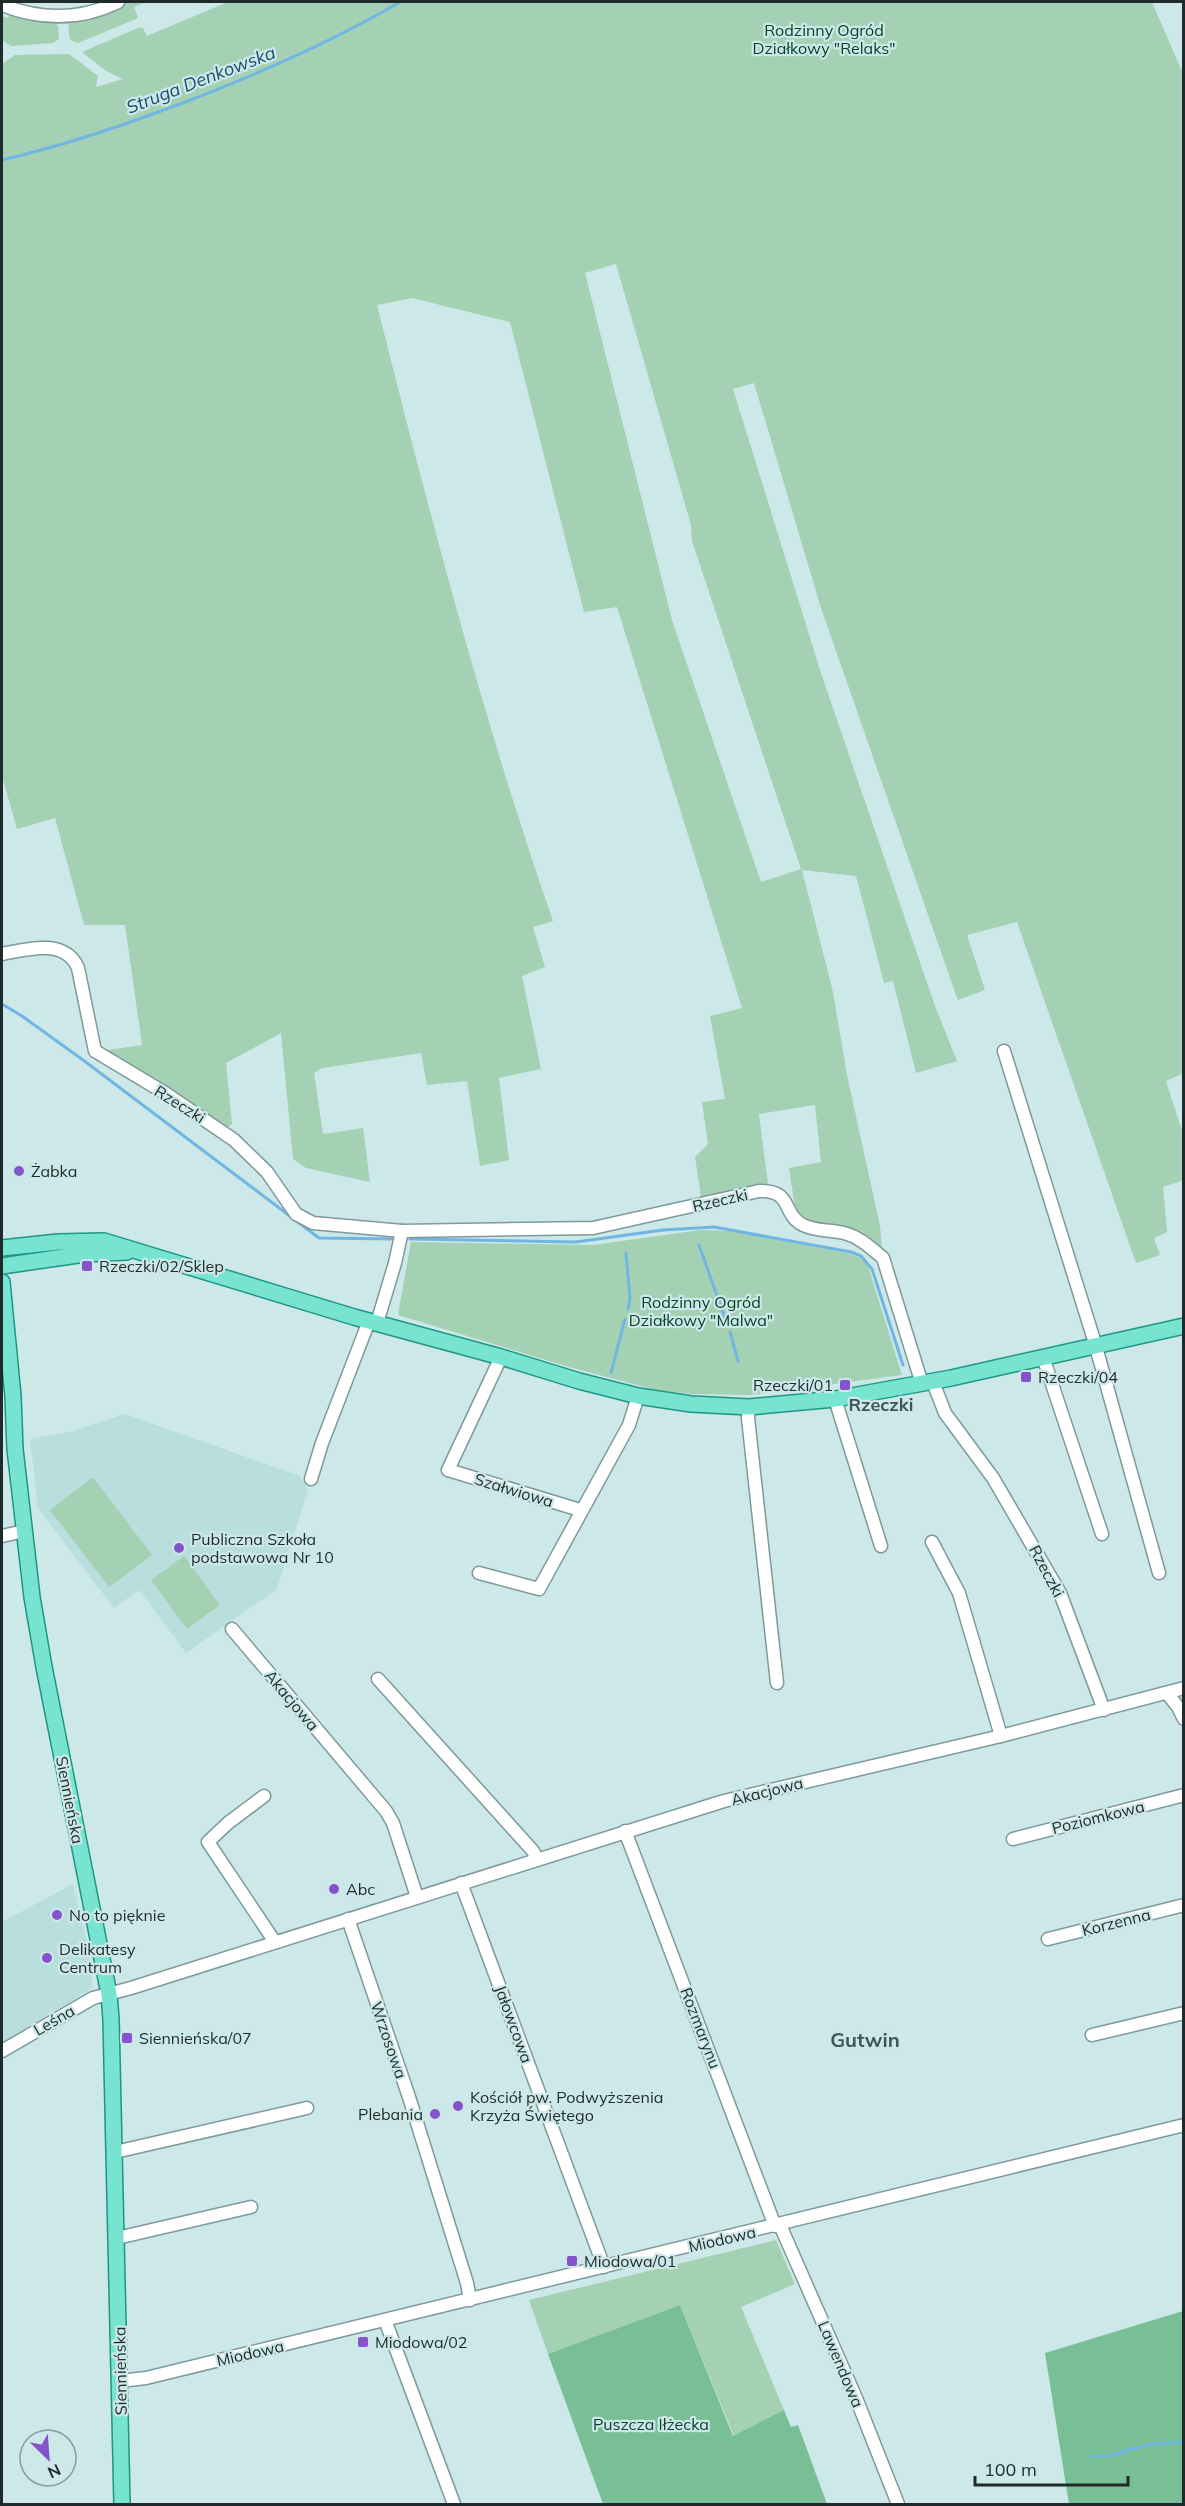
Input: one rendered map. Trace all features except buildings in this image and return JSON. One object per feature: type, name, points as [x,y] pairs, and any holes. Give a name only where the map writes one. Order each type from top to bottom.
[{"type":"main road","points":[[2,1248],[97,1239],[373,1322],[638,1396],[691,1404],[749,1407],[835,1399],[928,1383],[1184,1326]]},
{"type":"main road","points":[[2,1266],[85,1254],[138,1252]]},
{"type":"main road","name":"Siennieńska","points":[[2,1282],[13,1396],[15,1449],[24,1531],[44,1667],[109,1994],[113,2046],[122,2505]]},
{"type":"main road","name":"Siennieńska","points":[[2,1383],[15,1449]]},
{"type":"street","points":[[2,5],[38,16],[70,17],[95,12],[117,2]]},
{"type":"street","name":"Rzeczki","points":[[2,954],[30,948],[50,948],[65,951],[74,958],[95,1051],[165,1093],[234,1140],[267,1172],[296,1214],[313,1223],[402,1231],[593,1228],[759,1191],[771,1191],[783,1197],[791,1214],[801,1225],[846,1233],[867,1244],[883,1258],[928,1383],[945,1413],[993,1478],[1060,1593],[1104,1710]]},
{"type":"street","points":[[1004,1051],[1095,1346],[1159,1574]]},
{"type":"street","points":[[311,1479],[322,1443],[373,1322],[402,1231]]},
{"type":"street","name":"Szałwiowa","points":[[501,1357],[448,1470],[580,1510]]},
{"type":"street","points":[[1043,1357],[1102,1534]]},
{"type":"street","points":[[479,1573],[539,1589],[580,1510],[629,1425],[638,1396]]},
{"type":"street","points":[[835,1399],[881,1546]]},
{"type":"street","points":[[749,1407],[748,1418],[756,1500],[777,1683]]},
{"type":"street","points":[[2,1536],[24,1531]]},
{"type":"street","points":[[932,1542],[959,1593],[1001,1736]]},
{"type":"street","name":"Akacjowa","points":[[232,1629],[386,1811],[393,1823],[417,1897]]},
{"type":"street","points":[[378,1679],[525,1842],[537,1859]]},
{"type":"street","name":"Akacjowa","points":[[109,1994],[759,1791],[1001,1736],[1184,1688]]},
{"type":"street","points":[[1167,1693],[1184,1719]]},
{"type":"street","name":"Poziomkowa","points":[[1013,1839],[1184,1795]]},
{"type":"street","points":[[264,1796],[228,1823],[208,1842],[275,1942]]},
{"type":"street","name":"Rozmarynu","points":[[625,1831],[777,2226]]},
{"type":"street","name":"Jałowcowa","points":[[461,1883],[604,2267]]},
{"type":"street","name":"Korzenna","points":[[1048,1938],[1184,1905]]},
{"type":"street","name":"Wrzosowa","points":[[348,1919],[409,2097],[467,2283],[470,2300]]},
{"type":"street","name":"Leśna","points":[[2,2051],[76,2007],[98,1996],[109,1994]]},
{"type":"street","points":[[1092,2035],[1184,2013]]},
{"type":"street","points":[[115,2152],[307,2108]]},
{"type":"street","name":"Miodowa","points":[[120,2381],[146,2378],[1184,2125]]},
{"type":"street","points":[[117,2238],[251,2207]]},
{"type":"street","name":"Lawendowa","points":[[777,2226],[856,2398],[898,2505]]},
{"type":"street","points":[[385,2320],[454,2505]]},
{"type":"shaded area","name":"Publiczna Szkoła podstawowa Nr 10","points":[[125,1414],[300,1476],[308,1490],[277,1589],[186,1653],[139,1590],[114,1608],[38,1508],[30,1439],[69,1432]]},
{"type":"shaded area","points":[[73,1884],[87,1943],[93,1988],[2,2042],[2,1922]]},
{"type":"green space","points":[[118,2],[146,2],[134,7],[138,18],[78,43],[70,40],[68,28],[71,21],[90,11]]},
{"type":"green space","name":"Rodzinny Ogród Działkowy \"Relaks\"","points":[[228,2],[1152,2],[1184,76],[1184,1073],[1166,1081],[1183,1134],[1184,1180],[1163,1187],[1167,1232],[1154,1238],[1160,1255],[1136,1263],[1017,922],[967,935],[985,990],[958,1000],[821,608],[754,383],[733,389],[821,673],[935,1006],[957,1061],[916,1073],[893,981],[884,983],[856,876],[802,870],[833,992],[847,1075],[880,1226],[883,1258],[803,1218],[795,1208],[789,1168],[821,1162],[815,1105],[759,1114],[768,1184],[701,1197],[695,1157],[708,1144],[702,1102],[725,1099],[710,1016],[742,1008],[617,607],[584,612],[510,322],[412,298],[377,305],[437,538],[480,692],[553,921],[533,927],[545,967],[522,976],[541,1069],[499,1078],[509,1160],[480,1166],[467,1081],[427,1085],[421,1053],[322,1068],[314,1073],[323,1134],[363,1128],[370,1182],[306,1168],[293,1159],[281,1033],[226,1063],[232,1124],[227,1128],[101,1051],[142,1045],[125,925],[84,925],[55,818],[17,829],[2,776],[2,64],[15,55],[69,54],[98,76],[96,87],[123,79],[106,71],[82,52],[140,27],[147,36]],"holes":[[[616,264],[691,525],[692,541],[801,869],[761,882],[672,620],[585,273]]]},
{"type":"green space","points":[[12,9],[47,17],[58,26],[59,39],[53,43],[11,46],[2,40],[2,16],[8,18]]},
{"type":"green space","name":"Rodzinny Ogród Działkowy \"Malwa\"","points":[[700,1230],[733,1231],[847,1253],[861,1258],[868,1266],[902,1375],[751,1395],[692,1394],[656,1390],[569,1367],[398,1315],[411,1242],[593,1245]]},
{"type":"green space","points":[[93,1477],[152,1555],[109,1587],[50,1510]]},
{"type":"green space","points":[[184,1556],[220,1605],[187,1629],[151,1580]]},
{"type":"green space","points":[[776,2240],[795,2284],[741,2307],[784,2410],[734,2436],[680,2305],[548,2354],[529,2300]]},
{"type":"green space","name":"Puszcza Iłżecka","points":[[680,2305],[733,2436],[784,2410],[791,2427],[798,2425],[827,2504],[603,2504],[548,2354]]},
{"type":"green space","points":[[1183,2311],[1183,2504],[1069,2504],[1045,2353]]},
{"type":"waterway","name":"Struga Denkowska","points":[[2,160],[92,135],[208,93],[320,45],[400,2]]},
{"type":"waterway","points":[[2,1004],[83,1060],[319,1238],[396,1239]]},
{"type":"waterway","points":[[410,1239],[576,1242],[663,1230],[714,1227],[851,1252],[861,1256],[872,1269],[903,1365]]},
{"type":"waterway","points":[[699,1245],[727,1324]]},
{"type":"waterway","points":[[626,1253],[630,1298],[628,1309]]},
{"type":"waterway","points":[[611,1373],[625,1319]]},
{"type":"waterway","points":[[730,1332],[738,1361]]},
{"type":"waterway","points":[[1091,2456],[1108,2456],[1151,2444],[1184,2442]]},
{"type":"place","name":"Żabka","points":[[19,1171]]},
{"type":"place","name":"Rzeczki/02/Sklep","points":[[87,1266]]},
{"type":"place","name":"Rzeczki/04","points":[[1026,1377]]},
{"type":"place","name":"Rzeczki/01","points":[[845,1385]]},
{"type":"place","name":"Publiczna Szkoła podstawowa Nr 10","points":[[179,1548]]},
{"type":"place","name":"Abc","points":[[334,1889]]},
{"type":"place","name":"No to pięknie","points":[[57,1915]]},
{"type":"place","name":"Delikatesy Centrum","points":[[47,1958]]},
{"type":"place","name":"Siennieńska/07","points":[[127,2038]]},
{"type":"place","name":"Kościół pw. Podwyższenia Krzyża Świętego","points":[[458,2106]]},
{"type":"place","name":"Plebania","points":[[435,2114]]},
{"type":"place","name":"Miodowa/01","points":[[572,2261]]},
{"type":"place","name":"Miodowa/02","points":[[363,2342]]},
{"type":"district","name":"Rzeczki","points":[[881,1405]]},
{"type":"district","name":"Gutwin","points":[[865,2040]]}]
